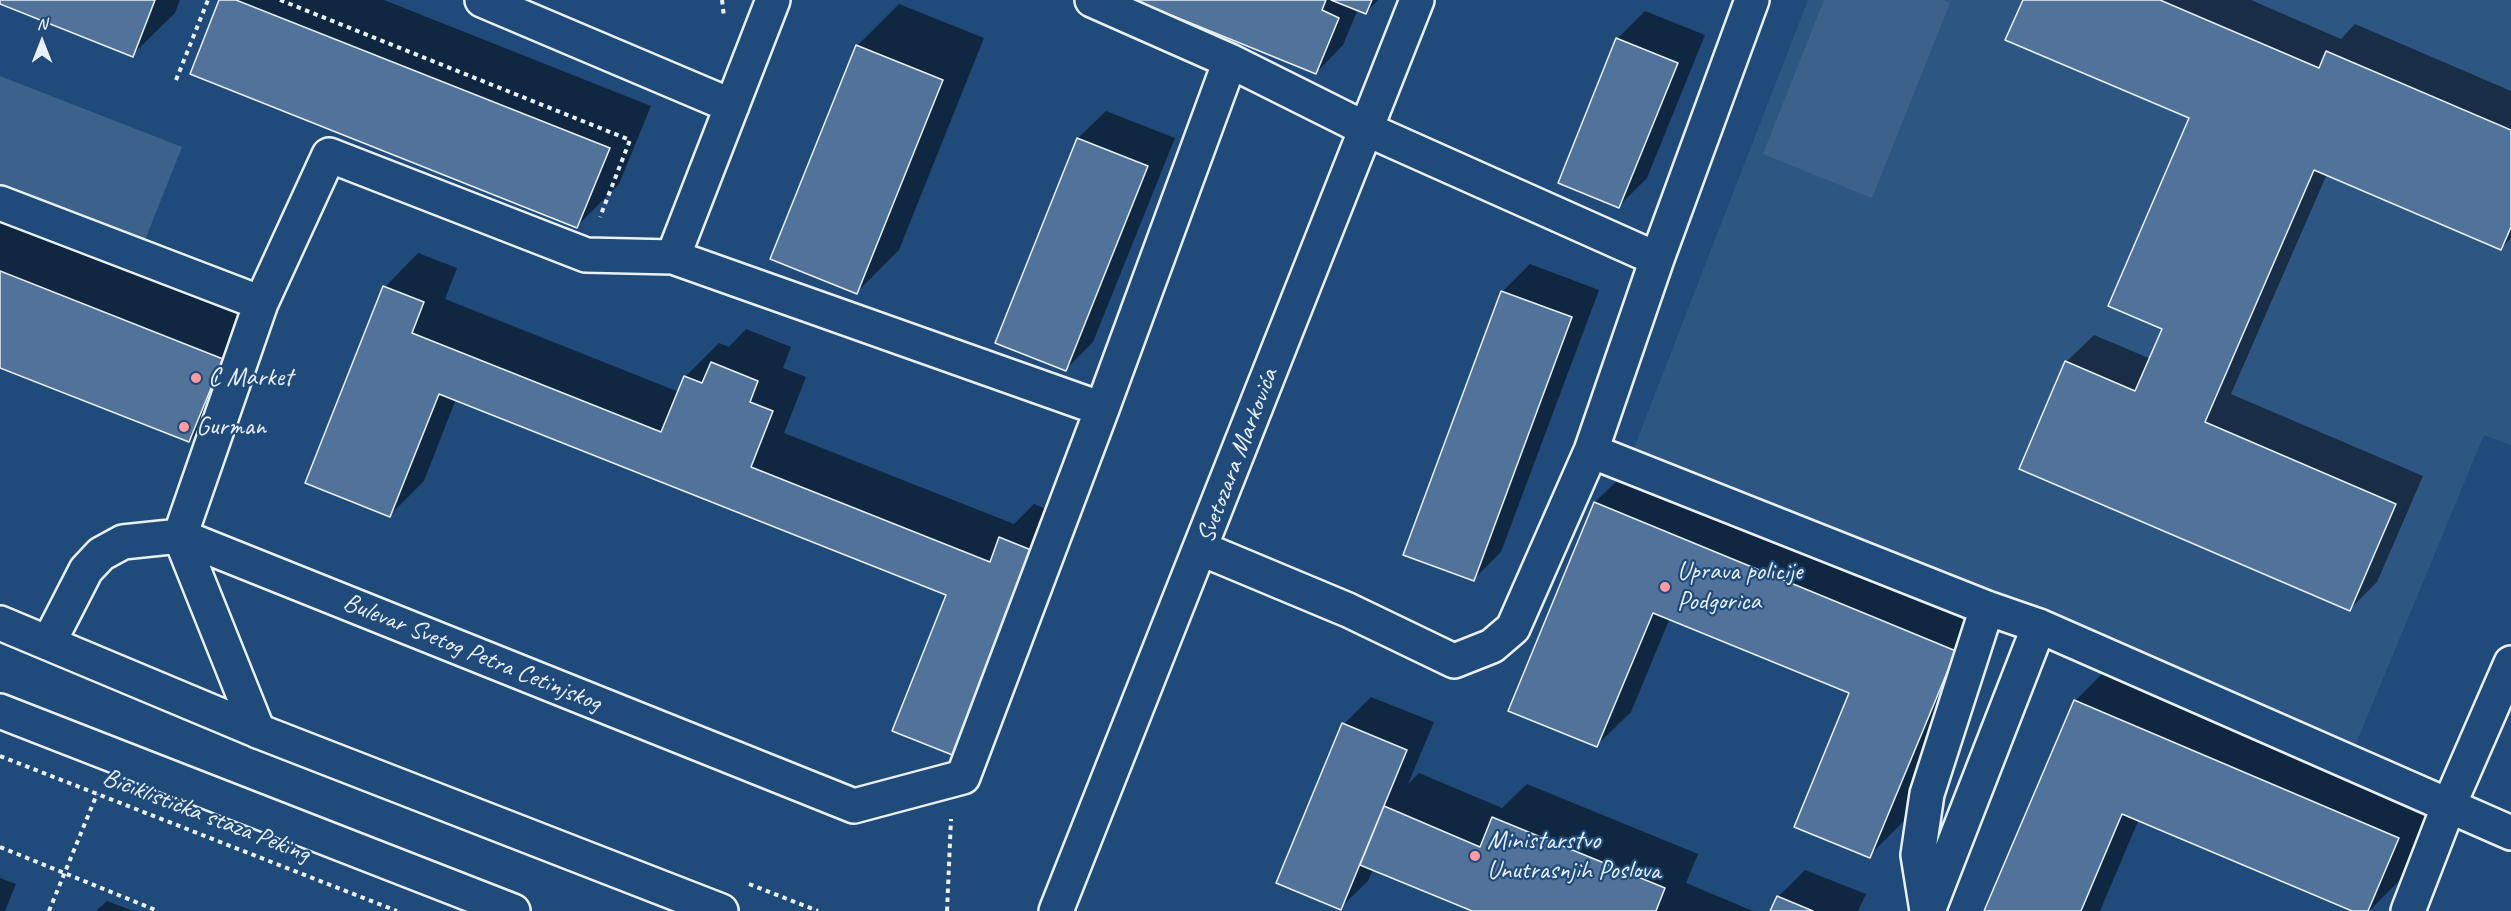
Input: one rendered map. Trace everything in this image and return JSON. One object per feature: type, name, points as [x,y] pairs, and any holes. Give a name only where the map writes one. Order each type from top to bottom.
[{"type":"street","points":[[482,0],[732,106]]},
{"type":"street","points":[[673,257],[772,0]]},
{"type":"street","points":[[1092,0],[1230,61],[1366,129],[1657,259]]},
{"type":"street","name":"Svetozara Markovića","points":[[1056,911],[1202,549],[1417,0]]},
{"type":"street","points":[[1202,549],[1348,610],[1454,661],[1492,646],[1513,628],[1591,451],[1657,259],[1752,0]]},
{"type":"street","points":[[958,778],[1102,409],[1230,61]]},
{"type":"street","points":[[258,731],[180,536],[261,303],[329,155],[586,255],[673,257],[1102,409]]},
{"type":"street","points":[[0,203],[261,303]]},
{"type":"street","points":[[1591,451],[1987,608],[2039,626],[2511,832]]},
{"type":"street","points":[[49,642],[86,570],[101,554],[123,542],[180,536]]},
{"type":"street","name":"Bulevar Svetog Petra Cetinjskog","points":[[180,536],[854,806],[958,778]]},
{"type":"street","points":[[1928,911],[1918,855],[1927,794],[1987,608]]},
{"type":"street","points":[[0,623],[258,731],[721,911]]},
{"type":"street","points":[[1928,911],[2039,626]]},
{"type":"street","points":[[2408,911],[2449,805],[2511,663]]},
{"type":"street","points":[[0,711],[513,911]]},
{"type":"path","points":[[176,80],[208,0]]},
{"type":"path","points":[[280,0],[630,140],[586,255]]},
{"type":"path","name":"Biciklistička staza Peking","points":[[0,756],[397,911]]},
{"type":"path","points":[[947,911],[958,778]]},
{"type":"path","points":[[49,911],[97,794]]},
{"type":"path","points":[[0,847],[158,911]]},
{"type":"shaded area","points":[[1808,0],[2511,0],[2511,445],[2484,435],[2355,746],[1627,466]]},
{"type":"shaded area","points":[[1824,0],[1943,0],[1950,3],[1872,198],[1763,154]]},
{"type":"shaded area","points":[[0,76],[182,147],[145,240],[0,184]]},
{"type":"building","points":[[0,0],[155,0],[133,57],[0,4]]},
{"type":"building","points":[[219,0],[236,0],[610,148],[577,228],[190,74]]},
{"type":"building","points":[[1134,0],[1326,0],[1322,10],[1339,18],[1316,74]]},
{"type":"building","points":[[1331,0],[1372,0],[1366,14]]},
{"type":"building","points":[[2023,0],[2160,0],[2319,68],[2326,51],[2511,130],[2511,227],[2501,250],[2314,170],[2205,422],[2396,504],[2350,611],[2019,469],[2065,361],[2135,391],[2162,329],[2108,306],[2189,118],[2005,40]]},
{"type":"building","points":[[1616,38],[1678,63],[1619,208],[1558,183]]},
{"type":"building","points":[[856,45],[943,80],[857,294],[770,259]]},
{"type":"building","points":[[1077,138],[1148,166],[1066,371],[995,343]]},
{"type":"building","points":[[0,271],[223,359],[189,442],[0,368]]},
{"type":"building","points":[[383,286],[424,302],[412,333],[661,432],[684,376],[702,383],[711,362],[758,381],[750,402],[773,411],[751,467],[990,562],[999,537],[1036,552],[955,756],[892,731],[946,595],[439,394],[390,517],[305,483]]},
{"type":"building","points":[[1501,291],[1572,317],[1474,581],[1403,555]]},
{"type":"building","points":[[1594,502],[1956,651],[1870,858],[1794,827],[1849,693],[1653,613],[1597,747],[1508,711]]},
{"type":"building","points":[[2074,700],[2399,838],[2368,911],[2352,911],[2122,814],[2081,911],[1984,911]]},
{"type":"building","points":[[1342,723],[1407,750],[1341,910],[1276,883]]},
{"type":"building","name":"Ministarstvo Unutrasnjih Poslova","points":[[1384,806],[1480,847],[1492,817],[1665,888],[1656,911],[1472,911],[1360,865]]},
{"type":"building","points":[[1777,896],[1813,911],[1770,911]]},
{"type":"place","name":"C Market","points":[[196,378]]},
{"type":"place","name":"Gurman","points":[[184,427]]},
{"type":"place","name":"Uprava policije Podgorica","points":[[1665,587]]},
{"type":"place","name":"Ministarstvo Unutrasnjih Poslova","points":[[1475,856]]}]
